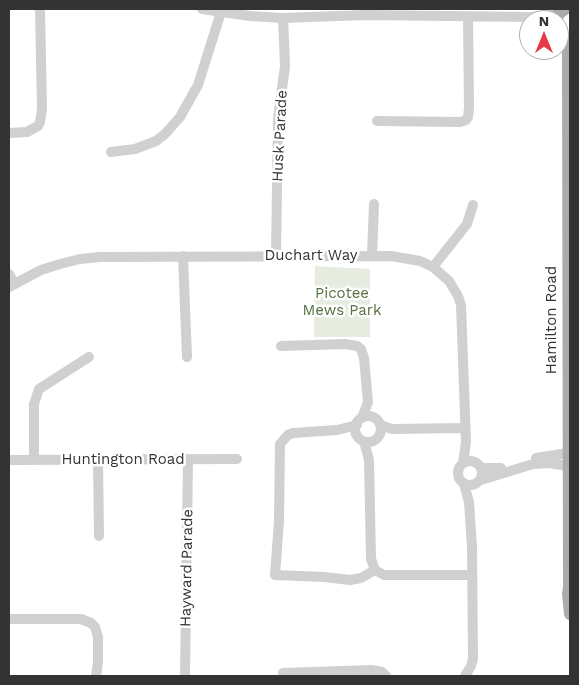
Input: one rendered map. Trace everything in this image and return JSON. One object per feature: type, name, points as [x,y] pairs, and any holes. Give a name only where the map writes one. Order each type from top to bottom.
[{"type":"main road","name":"Hamilton Road","points":[[569,60],[568,460],[570,588],[568,594],[570,614]]},
{"type":"street","points":[[9,132],[27,132],[38,126],[42,115],[40,9]]},
{"type":"street","points":[[202,9],[283,18],[365,12],[519,18]]},
{"type":"street","points":[[111,152],[135,149],[156,141],[180,117],[198,85],[221,12]]},
{"type":"street","points":[[377,121],[460,122],[468,118],[468,17]]},
{"type":"street","name":"Husk Parade","points":[[276,255],[278,119],[285,66],[283,18]]},
{"type":"street","points":[[372,256],[374,204]]},
{"type":"street","points":[[433,268],[467,224],[473,205]]},
{"type":"street","name":"Duchart Way","points":[[11,281],[80,258],[276,255],[410,258],[433,268],[449,281],[461,305],[466,442],[463,463]]},
{"type":"street","points":[[184,256],[187,357]]},
{"type":"street","points":[[281,346],[345,344],[357,346],[361,349],[364,358],[368,402],[377,429],[369,460]]},
{"type":"street","points":[[34,460],[34,404],[39,389],[89,357]]},
{"type":"street","points":[[368,402],[360,430],[369,460],[371,559],[375,570],[384,575],[472,575]]},
{"type":"street","points":[[360,430],[368,416],[377,429]]},
{"type":"street","points":[[377,429],[464,428]]},
{"type":"street","points":[[360,430],[368,442],[377,429]]},
{"type":"street","points":[[360,430],[294,433],[288,435],[280,444],[280,509],[275,575],[356,580],[375,570]]},
{"type":"street","name":"Duchart Way","points":[[466,442],[478,465]]},
{"type":"street","points":[[465,676],[473,659],[472,547],[469,502],[464,484],[458,474],[459,468],[463,463],[478,465],[492,470],[538,458],[568,460]]},
{"type":"street","name":"Hayward Parade","points":[[185,676],[188,459]]},
{"type":"street","name":"Huntington Road","points":[[9,460],[237,459]]},
{"type":"street","points":[[98,460],[99,536]]},
{"type":"street","points":[[464,484],[469,486],[533,464],[568,460]]},
{"type":"street","points":[[469,502],[483,474],[478,465]]},
{"type":"street","points":[[9,619],[81,619],[91,623],[95,627],[98,637],[96,676]]},
{"type":"street","points":[[283,673],[372,670],[382,672],[386,676]]},
{"type":"green space","name":"Picotee Mews Park","points":[[315,266],[370,269],[370,337],[314,337]]}]
